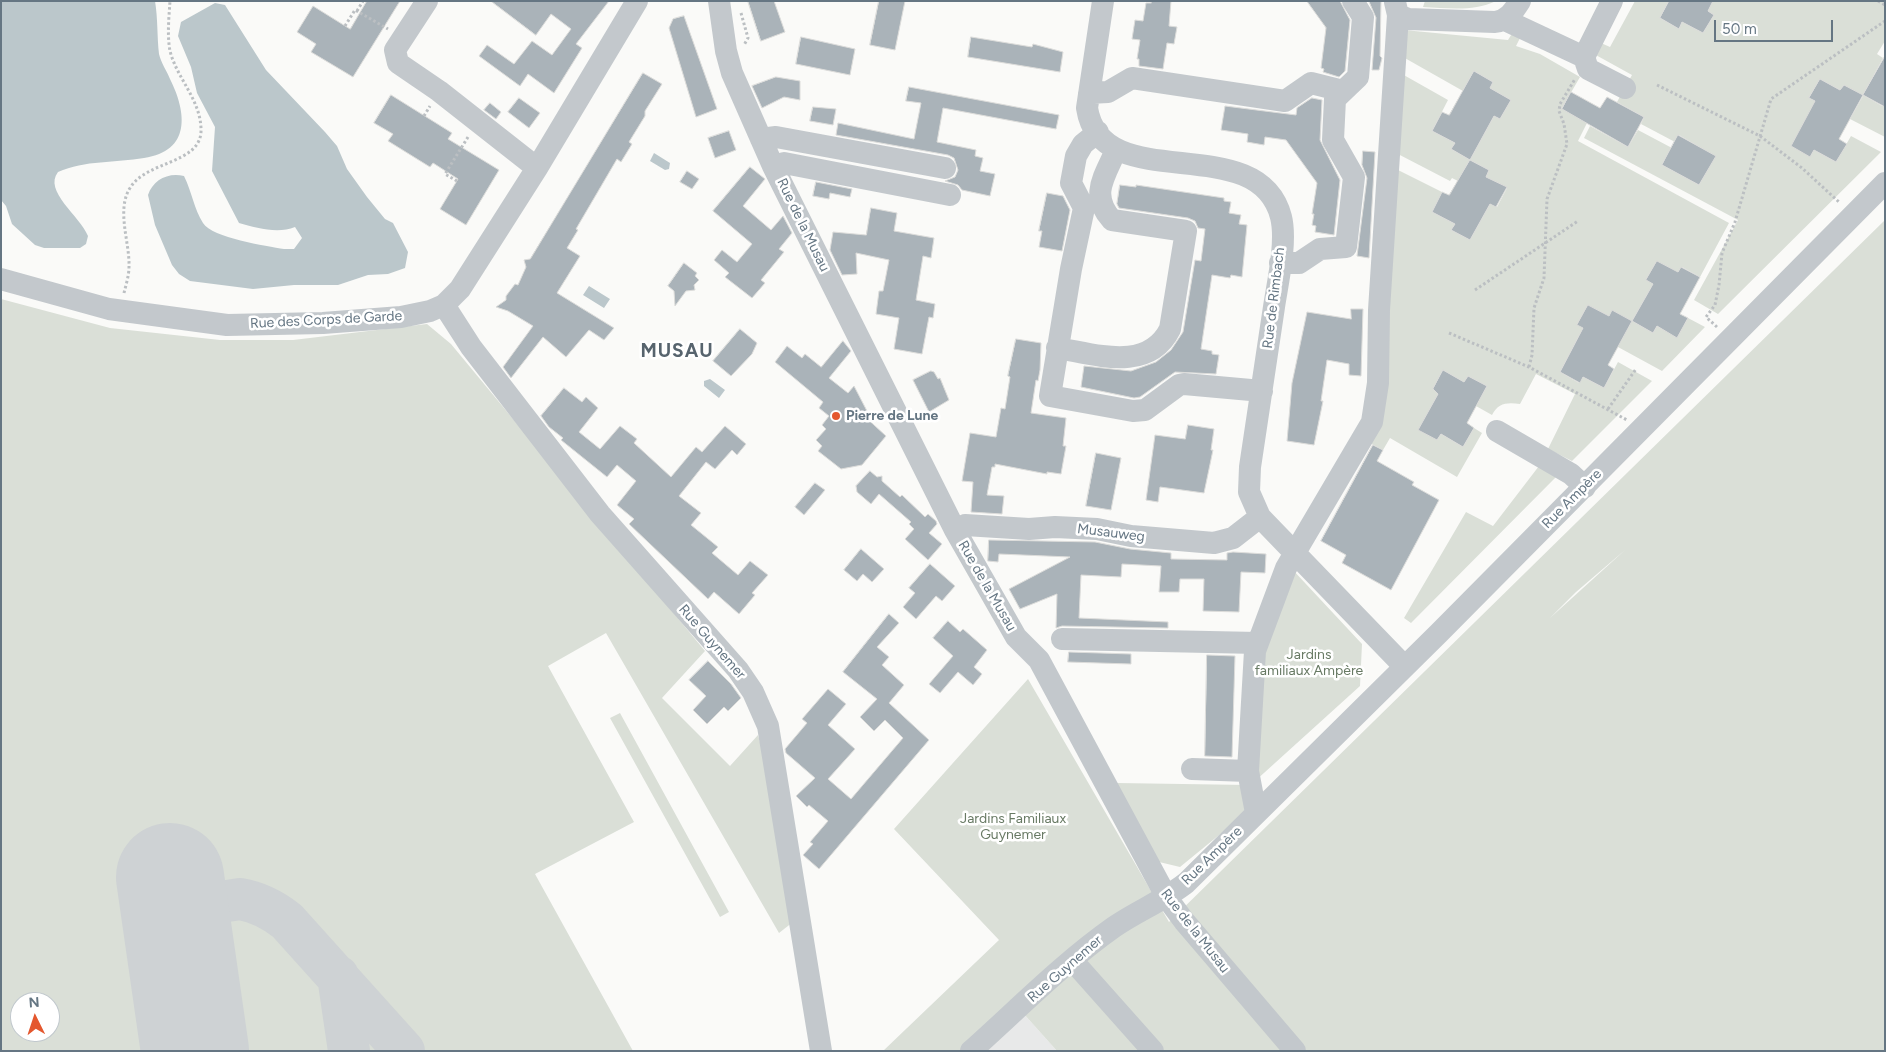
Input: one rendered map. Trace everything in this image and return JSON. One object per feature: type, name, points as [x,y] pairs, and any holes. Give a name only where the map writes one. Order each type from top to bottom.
[{"type":"street","points":[[427,1],[395,50],[398,63],[478,121],[537,168]]},
{"type":"street","name":"Rue des Corps de Garde","points":[[1,279],[120,311],[227,325],[323,323],[383,319],[420,313],[444,305],[460,288],[537,168],[637,1]]},
{"type":"street","name":"Rue de la Musau","points":[[719,1],[726,51],[732,73],[773,166],[955,530],[1016,636],[1039,660],[1167,898],[1184,921],[1295,1051]]},
{"type":"street","name":"Rue de Rimbach","points":[[1103,1],[1089,93],[1088,116],[1106,142],[1116,150],[1129,155],[1240,172],[1259,182],[1275,199],[1281,218],[1280,263],[1249,484],[1251,500],[1260,517],[1294,555],[1404,666]]},
{"type":"street","points":[[1280,263],[1299,263],[1320,249],[1346,246],[1354,177],[1332,140],[1335,99],[1358,77],[1363,17],[1352,1]]},
{"type":"street","points":[[1505,20],[1520,1]]},
{"type":"street","points":[[1586,63],[1612,1]]},
{"type":"street","points":[[1396,8],[1408,20],[1495,22],[1505,20],[1586,63],[1625,88]]},
{"type":"street","points":[[1256,813],[1248,771],[1254,662],[1258,643],[1286,568],[1372,422],[1378,383],[1379,310],[1396,8]]},
{"type":"street","points":[[1089,93],[1108,92],[1132,78],[1285,101],[1311,84],[1343,91]]},
{"type":"street","points":[[1098,132],[1083,144],[1076,156],[1071,183],[1084,208],[1057,348],[1050,396],[1133,411],[1145,410],[1178,385],[1184,384],[1262,390]]},
{"type":"street","points":[[761,139],[776,137],[944,168]]},
{"type":"street","points":[[1057,348],[1129,358],[1142,356],[1155,348],[1165,338],[1170,328],[1186,231],[1112,220],[1104,210],[1099,199],[1101,186],[1116,150]]},
{"type":"street","name":"Rue de la Musau","points":[[773,166],[784,163],[950,195]]},
{"type":"street","name":"Rue Ampère","points":[[1167,898],[1186,883],[1585,487],[1732,339],[1852,214],[1885,183]]},
{"type":"street","name":"Rue Guynemer","points":[[444,305],[471,346],[562,466],[620,537],[738,670],[762,708],[768,726],[820,1051]]},
{"type":"street","points":[[1497,431],[1571,474],[1585,487]]},
{"type":"street","name":"Musauweg","points":[[955,530],[965,525],[1097,529],[1132,536],[1214,543],[1233,538],[1260,517]]},
{"type":"street","points":[[1062,639],[1258,643]]},
{"type":"street","points":[[1192,769],[1248,771]]},
{"type":"street","name":"Rue Guynemer","points":[[971,1051],[1072,960],[1114,928],[1167,898]]},
{"type":"street","points":[[1072,960],[1154,1051]]},
{"type":"path","points":[[120,311],[129,268],[124,211],[129,189],[142,174],[186,155],[196,147],[201,134],[200,114],[171,52],[168,29],[170,1]]},
{"type":"path","points":[[345,26],[363,1]]},
{"type":"path","points":[[1878,1],[1885,5]]},
{"type":"path","points":[[357,11],[404,38]]},
{"type":"path","points":[[1732,339],[1706,317],[1715,305],[1720,284],[1722,253],[1735,222],[1772,99],[1885,21]]},
{"type":"path","points":[[1529,367],[1532,355],[1534,308],[1544,278],[1547,199],[1567,144],[1564,124],[1559,111],[1560,104],[1586,63]]},
{"type":"path","points":[[1658,85],[1760,136],[1802,168],[1852,214]]},
{"type":"path","points":[[456,181],[445,174],[478,121]]},
{"type":"path","points":[[1475,290],[1578,221]]},
{"type":"path","points":[[1450,333],[1529,367],[1642,428]]},
{"type":"path","points":[[1608,409],[1636,369]]},
{"type":"shaded area","points":[[1,1],[155,1],[159,54],[180,105],[181,129],[177,139],[170,147],[159,154],[133,160],[79,165],[58,172],[55,179],[55,187],[64,204],[84,228],[88,236],[86,244],[80,248],[44,248],[35,245],[12,224],[6,206],[1,200]]},
{"type":"shaded area","points":[[215,3],[225,5],[266,70],[337,146],[347,169],[367,197],[385,219],[393,223],[408,252],[405,268],[388,274],[368,275],[338,285],[294,285],[253,289],[190,281],[179,274],[172,265],[155,225],[148,195],[157,181],[167,176],[184,176],[203,223],[217,233],[284,249],[294,249],[302,238],[295,227],[274,230],[239,223],[212,171],[215,127],[197,93],[191,67],[178,36],[181,22]]},
{"type":"shaded area","points":[[654,153],[670,163],[669,169],[665,170],[650,161]]},
{"type":"shaded area","points":[[589,286],[610,299],[604,308],[583,295]]},
{"type":"shaded area","points":[[710,379],[725,390],[719,398],[704,386],[704,381]]},
{"type":"shaded area","points":[[1023,1013],[1057,1051],[982,1051]]},
{"type":"green space","points":[[1425,1],[1496,1],[1478,7],[1460,8],[1423,7]]},
{"type":"green space","points":[[1635,1],[1669,1],[1660,18],[1679,29],[1682,22],[1703,33],[1714,15],[1708,11],[1713,1],[1885,1],[1885,41],[1877,54],[1883,58],[1863,95],[1882,106],[1885,101],[1885,137],[1850,119],[1863,96],[1844,85],[1840,90],[1820,79],[1809,98],[1815,101],[1810,156],[1814,150],[1836,162],[1851,136],[1881,152],[1718,314],[1694,300],[1738,220],[1584,138],[1590,126],[1628,147],[1638,130],[1672,148],[1662,165],[1699,185],[1715,156],[1679,135],[1675,142],[1641,124],[1644,117],[1617,102],[1632,75],[1594,54],[1601,43],[1610,47]]},
{"type":"green space","points":[[1404,30],[1508,40],[1513,32],[1521,36],[1516,46],[1540,54],[1580,77],[1562,108],[1587,123],[1578,141],[1729,223],[1700,277],[1682,267],[1678,272],[1647,280],[1653,284],[1632,321],[1653,333],[1657,326],[1677,337],[1688,318],[1705,327],[1662,371],[1618,347],[1612,311],[1609,316],[1583,328],[1560,372],[1579,383],[1583,377],[1604,388],[1618,362],[1652,381],[1572,461],[1548,449],[1575,394],[1536,374],[1520,404],[1503,404],[1492,415],[1476,406],[1487,386],[1468,376],[1464,382],[1443,370],[1433,389],[1438,394],[1419,429],[1437,440],[1441,434],[1463,447],[1474,428],[1482,433],[1457,477],[1390,438],[1383,450],[1366,441],[1396,169],[1442,192],[1432,212],[1455,224],[1451,230],[1470,240],[1490,204],[1497,207],[1507,188],[1486,177],[1489,170],[1470,160],[1494,116],[1500,119],[1511,100],[1490,88],[1493,82],[1474,71],[1463,91],[1403,57]]},
{"type":"green space","points":[[1402,74],[1448,100],[1432,131],[1455,143],[1451,149],[1470,160],[1458,181],[1452,178],[1450,181],[1396,153]]},
{"type":"green space","name":"Jardins Familiaux Guynemer","points":[[1885,220],[1885,1051],[1057,1051],[1023,1013],[982,1051],[883,1051],[999,940],[894,829],[1028,679],[1169,922]],"holes":[[[1625,550],[1550,618],[1576,592]]]},
{"type":"green space","points":[[1,299],[110,328],[220,340],[293,340],[427,324],[451,344],[705,651],[662,698],[730,766],[758,735],[807,911],[779,933],[606,633],[548,666],[634,822],[535,874],[633,1051],[1,1051]]},
{"type":"green space","points":[[1539,466],[1556,477],[1411,623],[1404,618],[1466,512],[1493,526]]},
{"type":"green space","name":"Jardins familiaux Ampère","points":[[1292,569],[1362,644],[1360,686],[1254,782],[1260,650]]},
{"type":"green space","points":[[620,713],[729,912],[720,917],[610,718]]},
{"type":"green space","points":[[1117,783],[1248,785],[1246,813],[1180,867],[1155,861]]},
{"type":"building","points":[[367,1],[400,1],[353,77],[311,52],[316,44],[297,32],[313,6],[350,29]]},
{"type":"building","points":[[491,1],[609,1],[576,44],[582,48],[554,93],[528,74],[520,86],[479,56],[487,45],[514,64],[532,41],[552,55],[571,29],[551,14],[536,35]]},
{"type":"building","points":[[748,1],[774,1],[785,32],[761,41]]},
{"type":"building","points":[[879,1],[905,1],[895,50],[870,45]]},
{"type":"building","points":[[1151,1],[1171,1],[1169,26],[1177,27],[1174,44],[1167,43],[1163,69],[1139,66],[1139,59],[1137,59],[1140,40],[1132,39],[1135,20],[1143,21],[1146,3],[1151,3]]},
{"type":"building","points":[[1307,1],[1340,1],[1350,20],[1345,71],[1339,77],[1323,72],[1324,69],[1321,68],[1326,28]]},
{"type":"building","points":[[1369,1],[1381,1],[1380,56],[1382,58],[1379,70],[1372,70],[1376,18]]},
{"type":"building","points":[[1669,1],[1713,1],[1708,11],[1714,15],[1703,33],[1682,22],[1679,29],[1660,18]]},
{"type":"building","points":[[684,16],[717,109],[696,117],[669,28],[673,19]]},
{"type":"building","points":[[801,37],[855,49],[850,75],[796,64]]},
{"type":"building","points":[[971,37],[1032,47],[1033,44],[1063,52],[1060,72],[968,57]]},
{"type":"building","points":[[1885,56],[1885,107],[1863,95]]},
{"type":"building","points":[[1474,71],[1493,82],[1490,88],[1511,100],[1500,119],[1494,116],[1470,160],[1451,149],[1455,143],[1432,131],[1442,112],[1449,115]]},
{"type":"building","points":[[643,73],[662,84],[629,142],[632,144],[621,162],[617,159],[576,229],[578,230],[567,248],[580,256],[557,293],[614,328],[604,340],[589,330],[566,357],[543,337],[511,378],[503,367],[533,326],[508,311],[496,307],[506,300],[506,296],[515,284],[518,285],[526,267],[524,260],[530,259]]},
{"type":"building","points":[[776,77],[800,81],[800,100],[784,97],[762,108],[752,86]]},
{"type":"building","points":[[1820,79],[1840,90],[1844,85],[1863,95],[1839,139],[1847,144],[1836,162],[1814,150],[1810,157],[1791,146],[1815,101],[1809,98]]},
{"type":"building","points":[[909,87],[1059,115],[1056,129],[943,108],[937,142],[976,150],[975,156],[983,158],[980,171],[995,174],[990,196],[962,190],[958,185],[945,181],[955,177],[958,170],[954,158],[948,155],[836,135],[838,123],[914,139],[921,103],[906,101]]},
{"type":"building","points":[[1571,92],[1600,108],[1607,97],[1644,117],[1628,147],[1562,109]]},
{"type":"building","points":[[391,95],[452,133],[448,139],[499,170],[466,225],[440,209],[458,179],[433,163],[430,167],[388,141],[393,134],[374,123]]},
{"type":"building","points":[[519,98],[540,113],[529,128],[508,112]]},
{"type":"building","points":[[1312,98],[1322,100],[1320,140],[1340,180],[1334,235],[1315,232],[1316,226],[1312,225],[1314,214],[1312,214],[1317,183],[1286,140],[1265,137],[1264,145],[1247,142],[1248,134],[1221,130],[1225,106],[1296,115],[1297,108]]},
{"type":"building","points":[[490,103],[501,112],[496,119],[484,110]]},
{"type":"building","points":[[813,107],[836,109],[833,125],[810,121]]},
{"type":"building","points":[[729,131],[736,150],[715,158],[708,138]]},
{"type":"building","points":[[1678,135],[1716,156],[1699,185],[1662,165]]},
{"type":"building","points":[[1363,151],[1375,152],[1369,258],[1357,256],[1367,178],[1362,165]]},
{"type":"building","points":[[1470,160],[1489,170],[1486,177],[1507,187],[1496,207],[1490,204],[1470,240],[1451,230],[1455,224],[1432,212],[1442,192],[1449,195]]},
{"type":"building","points":[[750,167],[765,179],[743,206],[771,230],[783,216],[792,233],[779,249],[784,252],[761,280],[765,283],[752,298],[725,277],[729,273],[714,260],[722,250],[737,262],[752,244],[713,211]]},
{"type":"building","points":[[687,171],[699,179],[692,189],[680,182]]},
{"type":"building","points":[[816,182],[852,189],[850,197],[830,193],[829,199],[813,196]]},
{"type":"building","points":[[1120,185],[1136,187],[1136,185],[1224,198],[1224,201],[1231,202],[1229,213],[1241,215],[1239,224],[1247,225],[1242,277],[1231,275],[1230,278],[1212,275],[1201,349],[1212,351],[1212,354],[1219,355],[1216,374],[1175,372],[1140,397],[1134,398],[1081,387],[1084,366],[1131,371],[1156,362],[1171,350],[1183,332],[1195,260],[1201,261],[1205,229],[1198,228],[1195,221],[1188,218],[1119,208],[1117,204]]},
{"type":"building","points":[[1047,193],[1063,196],[1070,210],[1062,251],[1039,247],[1042,231],[1039,231]]},
{"type":"building","points":[[871,208],[897,213],[894,231],[934,238],[931,258],[923,256],[916,300],[935,304],[933,318],[929,317],[922,354],[894,349],[899,318],[876,314],[879,291],[883,291],[889,260],[856,253],[857,274],[842,275],[830,250],[833,232],[866,235]]},
{"type":"building","points":[[1657,261],[1678,272],[1681,267],[1700,277],[1680,314],[1688,318],[1677,338],[1657,326],[1653,333],[1632,321],[1653,284],[1646,280]]},
{"type":"building","points":[[684,263],[697,273],[695,276],[699,280],[694,285],[695,290],[686,291],[675,306],[674,291],[668,286]]},
{"type":"building","points":[[1588,305],[1609,316],[1612,310],[1632,321],[1608,365],[1614,369],[1604,388],[1583,377],[1580,383],[1560,372],[1583,328],[1577,325]]},
{"type":"building","points":[[1351,309],[1363,309],[1361,376],[1349,375],[1349,364],[1327,360],[1321,401],[1323,401],[1314,445],[1287,441],[1292,383],[1307,312],[1351,319]]},
{"type":"building","points":[[740,329],[757,343],[752,354],[731,376],[713,361]]},
{"type":"building","points":[[1016,339],[1041,343],[1040,370],[1038,381],[1036,380],[1031,413],[1066,418],[1063,446],[1066,446],[1061,474],[1047,472],[1047,474],[995,464],[995,467],[992,467],[987,495],[1004,496],[1002,514],[971,512],[973,482],[962,481],[970,433],[996,437],[1001,408],[1005,409],[1010,377],[1008,376]]},
{"type":"building","points":[[843,341],[851,351],[829,378],[848,393],[854,386],[867,411],[862,414],[886,436],[862,465],[841,469],[818,451],[822,446],[816,440],[826,429],[822,425],[829,416],[819,408],[823,402],[775,362],[787,346],[802,358],[805,354],[821,367]]},
{"type":"building","points":[[1443,370],[1464,382],[1468,376],[1487,386],[1467,423],[1474,428],[1463,447],[1441,434],[1437,440],[1418,430],[1438,394],[1433,389]]},
{"type":"building","points":[[931,371],[934,372],[938,379],[940,378],[949,400],[929,412],[913,380]]},
{"type":"building","points":[[564,388],[582,402],[586,397],[598,408],[579,432],[600,449],[620,426],[637,439],[634,443],[671,477],[696,447],[702,452],[725,426],[746,444],[737,455],[732,450],[715,469],[706,462],[679,496],[701,513],[691,525],[718,547],[712,553],[738,575],[750,561],[768,575],[752,593],[755,595],[739,614],[714,592],[708,599],[629,524],[634,519],[617,505],[636,481],[617,465],[607,477],[561,440],[563,438],[549,427],[541,416]]},
{"type":"building","points":[[1188,425],[1214,429],[1211,450],[1213,450],[1204,493],[1160,487],[1158,502],[1146,500],[1155,435],[1185,439]]},
{"type":"building","points":[[1373,445],[1383,450],[1377,461],[1414,482],[1412,485],[1439,500],[1391,590],[1342,563],[1346,555],[1321,541]]},
{"type":"building","points":[[1096,453],[1121,458],[1111,510],[1086,506]]},
{"type":"building","points":[[870,471],[877,477],[882,476],[882,481],[900,497],[902,495],[925,517],[928,514],[936,521],[937,524],[929,533],[942,544],[928,560],[905,539],[914,529],[909,524],[911,522],[879,494],[871,504],[857,492],[856,486]]},
{"type":"building","points":[[815,483],[825,490],[804,515],[795,507]]},
{"type":"building","points":[[989,540],[1095,542],[1130,549],[1171,553],[1171,559],[1227,560],[1227,553],[1233,552],[1266,554],[1265,573],[1241,572],[1239,612],[1203,611],[1204,579],[1180,579],[1179,592],[1159,592],[1161,566],[1122,564],[1121,577],[1081,575],[1079,618],[1168,622],[1168,628],[1062,626],[1056,628],[1057,594],[1020,609],[1009,589],[1070,557],[999,554],[998,562],[988,561]]},
{"type":"building","points":[[861,549],[884,569],[872,582],[863,574],[857,581],[844,570]]},
{"type":"building","points":[[930,564],[955,586],[942,601],[936,596],[916,619],[903,607],[915,593],[909,588]]},
{"type":"building","points":[[889,614],[899,623],[877,647],[889,657],[882,665],[904,685],[889,703],[929,740],[819,869],[803,855],[813,844],[810,842],[828,821],[809,805],[807,807],[796,796],[815,778],[786,753],[785,749],[807,723],[802,719],[828,689],[846,704],[828,725],[855,749],[828,779],[851,799],[903,738],[885,720],[874,731],[860,717],[877,699],[843,672]]},
{"type":"building","points":[[948,621],[960,632],[963,629],[987,650],[974,667],[982,674],[973,685],[958,672],[940,693],[929,684],[953,656],[933,638]]},
{"type":"building","points":[[1069,652],[1131,654],[1131,664],[1068,662]]},
{"type":"building","points":[[1207,655],[1235,656],[1232,757],[1205,756]]},
{"type":"building","points":[[708,661],[731,684],[741,698],[728,711],[724,707],[707,724],[693,710],[706,696],[689,680]]},
{"type":"taxiway","points":[[175,909],[240,899],[259,904],[276,913],[287,921],[404,1051]]},
{"type":"taxiway","points":[[338,976],[349,1051]]},
{"type":"runway","points":[[170,877],[195,1051]]},
{"type":"place","name":"Pierre de Lune","points":[[836,416]]},
{"type":"district","name":"MUSAU","points":[[677,351]]}]
